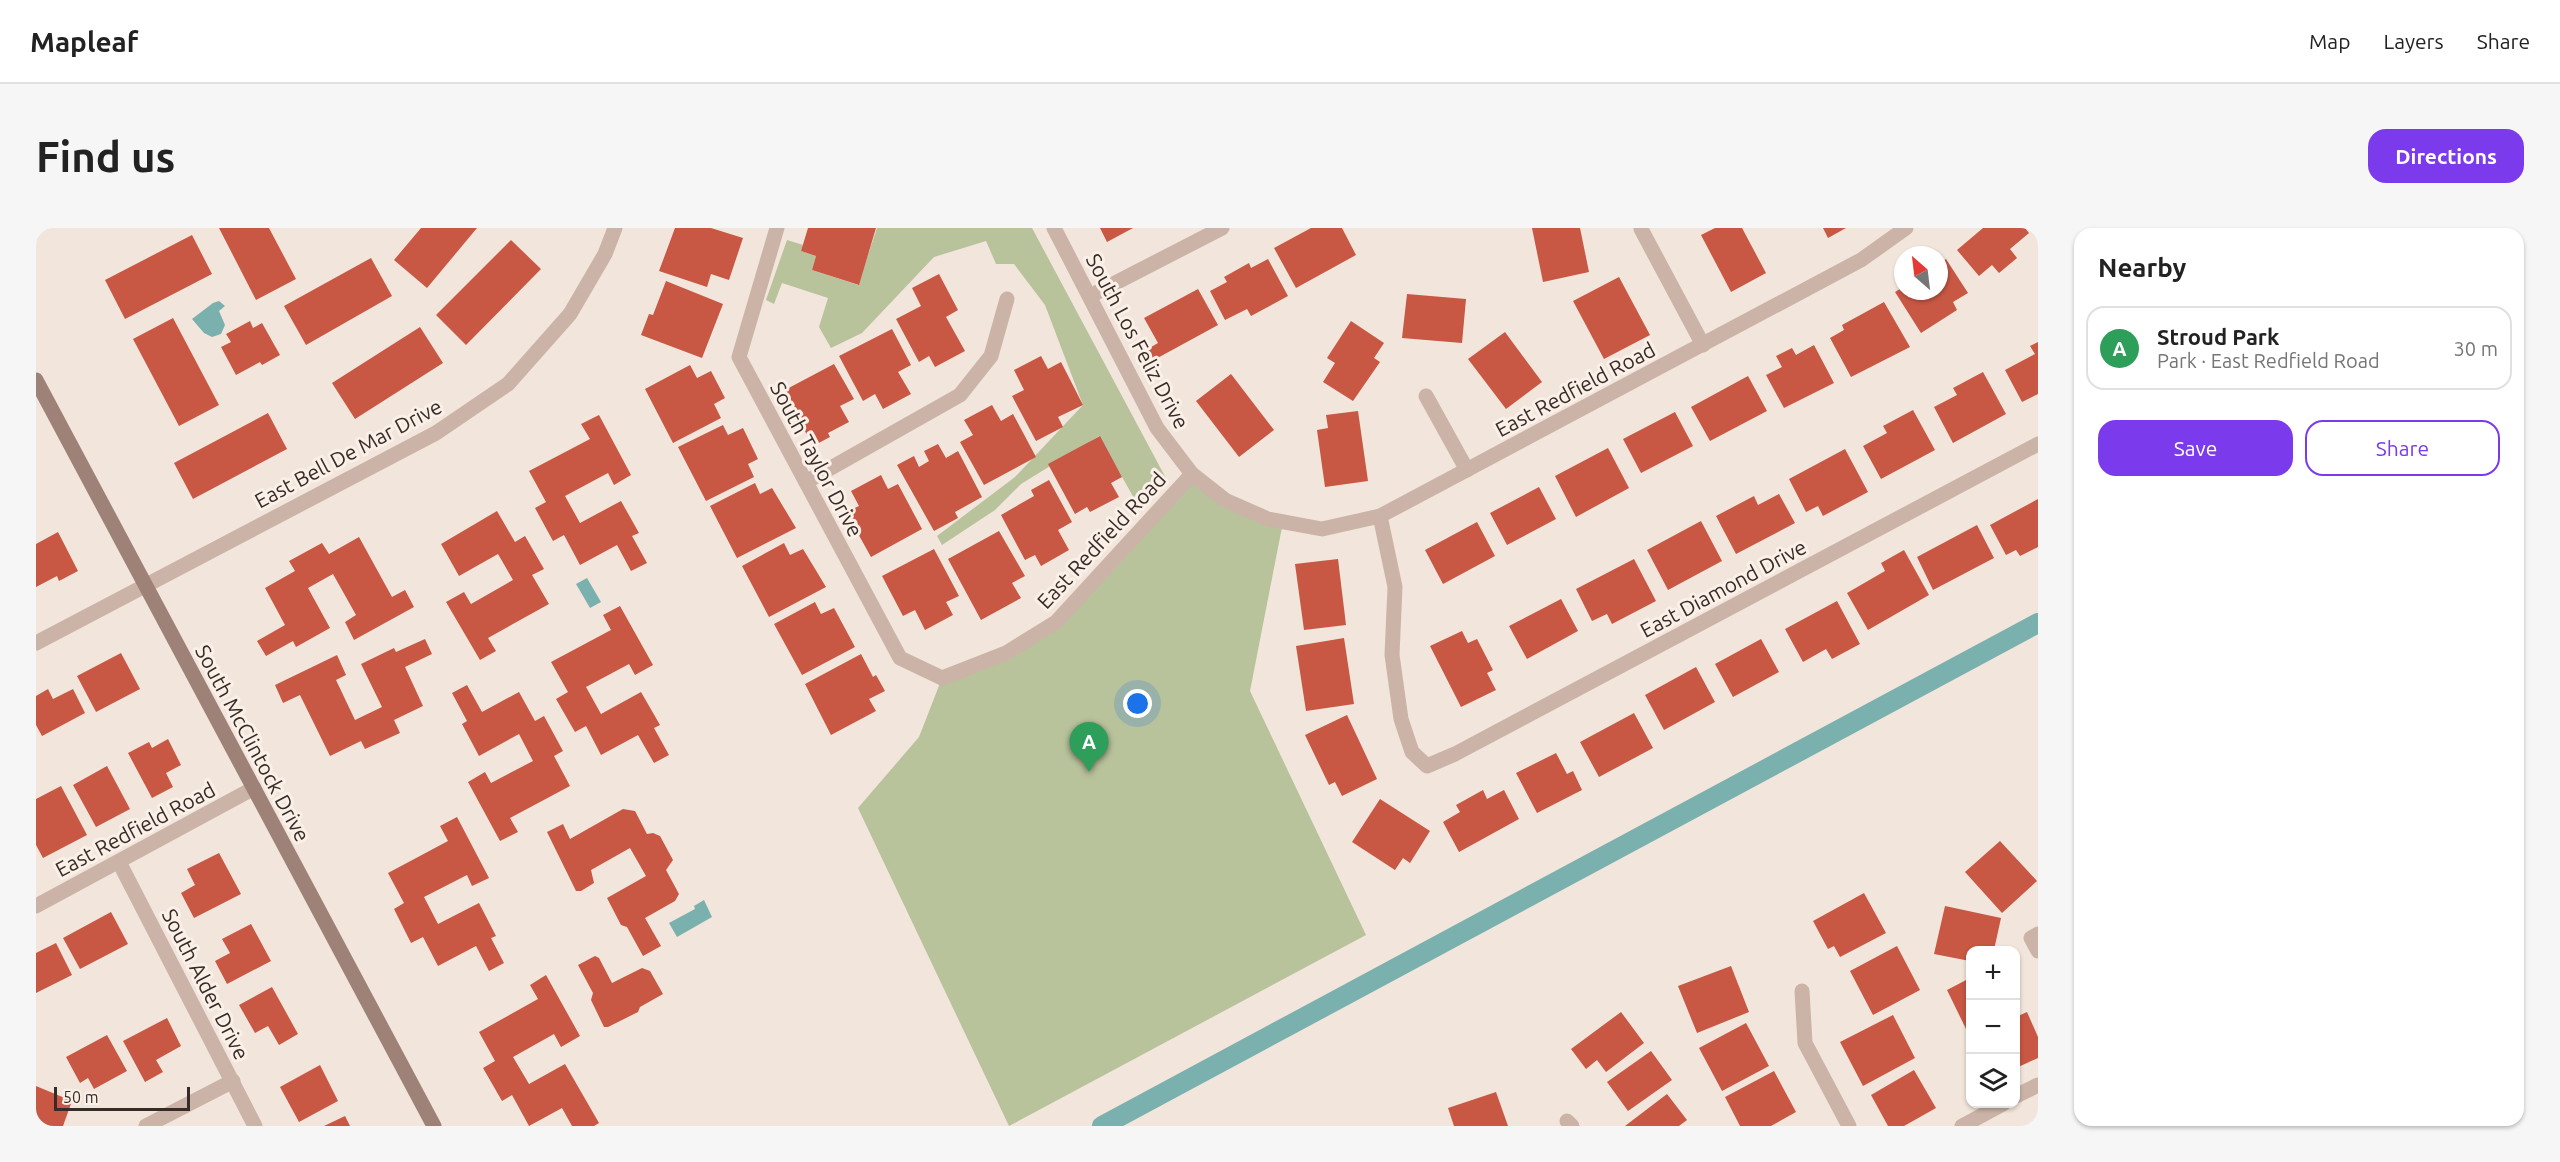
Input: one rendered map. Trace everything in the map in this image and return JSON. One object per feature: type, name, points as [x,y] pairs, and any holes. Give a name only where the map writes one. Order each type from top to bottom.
[{"type":"main road","name":"South McClintock Drive","points":[[37,382],[434,1126]]},
{"type":"street","name":"East Bell De Mar Drive","points":[[36,643],[436,433],[508,384],[570,314],[605,254],[615,228]]},
{"type":"street","name":"South Taylor Drive","points":[[777,228],[739,357],[900,658],[942,678]]},
{"type":"street","name":"South Los Feliz Drive","points":[[1054,228],[1157,428],[1192,474],[1225,500],[1268,519],[1323,529],[1380,516]]},
{"type":"street","points":[[1090,296],[1222,228]]},
{"type":"street","name":"East Redfield Road","points":[[1380,516],[1861,260],[1906,228]]},
{"type":"street","points":[[1641,229],[1703,345]]},
{"type":"street","points":[[806,482],[960,395],[991,356],[1007,298]]},
{"type":"street","points":[[1426,396],[1467,470]]},
{"type":"street","name":"East Diamond Drive","points":[[1380,516],[1395,587],[1392,655],[1401,719],[1412,752],[1428,766],[1455,754],[2038,444]]},
{"type":"street","name":"East Redfield Road","points":[[942,678],[1006,653],[1056,622],[1192,474]]},
{"type":"street","name":"East Redfield Road","points":[[36,906],[254,788]]},
{"type":"street","name":"South Alder Drive","points":[[119,862],[255,1126]]},
{"type":"street","points":[[1802,991],[1805,1043],[1849,1126]]},
{"type":"street","points":[[146,1126],[233,1081]]},
{"type":"street","points":[[2020,1094],[2038,1085]]},
{"type":"street","points":[[1962,1126],[1996,1108]]},
{"type":"green space","points":[[877,228],[1032,228],[1168,482],[1139,507],[1099,436],[1021,484],[995,510],[942,545],[937,536],[1015,477],[1083,405],[1045,305],[1014,264],[996,264],[986,241],[934,257],[862,333],[831,348],[819,327],[828,298],[782,283],[774,304],[766,300],[787,240],[803,245],[801,251],[816,256],[812,270],[858,285]]},
{"type":"green space","points":[[1192,474],[1225,500],[1283,522],[1250,691],[1366,935],[1009,1126],[858,808],[919,737],[942,678],[1055,622]]},
{"type":"water","points":[[219,301],[225,306],[219,311],[225,325],[221,334],[212,337],[204,333],[192,319]]},
{"type":"water","points":[[587,578],[601,602],[590,608],[576,584]]},
{"type":"water","points":[[704,900],[712,917],[677,937],[669,923],[695,909],[694,906]]},
{"type":"building","points":[[219,228],[269,228],[296,279],[256,300]]},
{"type":"building","points":[[421,228],[477,228],[427,288],[394,260]]},
{"type":"building","points":[[675,228],[711,228],[743,238],[729,280],[711,274],[707,287],[659,271]]},
{"type":"building","points":[[808,228],[876,228],[859,285],[812,270],[816,256],[801,251]]},
{"type":"building","points":[[1100,228],[1133,228],[1107,242]]},
{"type":"building","points":[[1311,228],[1342,228],[1356,255],[1296,288],[1274,248]]},
{"type":"building","points":[[1532,228],[1580,228],[1589,272],[1543,282]]},
{"type":"building","points":[[1715,228],[1742,228],[1766,273],[1731,292],[1701,235]]},
{"type":"building","points":[[1823,228],[1846,228],[1828,238]]},
{"type":"building","points":[[1983,228],[2025,228],[2029,233],[2010,249],[2017,258],[1999,273],[1992,265],[1979,276],[1957,250]]},
{"type":"building","points":[[192,235],[212,274],[125,319],[105,280]]},
{"type":"building","points":[[511,240],[541,269],[466,345],[436,315]]},
{"type":"building","points":[[371,258],[392,296],[306,345],[284,306]]},
{"type":"building","points":[[1268,259],[1288,296],[1251,316],[1247,309],[1225,320],[1210,291],[1227,282],[1224,277],[1249,263],[1251,268]]},
{"type":"building","points":[[1948,262],[1968,293],[1953,302],[1957,310],[1921,333],[1900,300],[1948,300]]},
{"type":"building","points":[[939,274],[958,310],[946,317],[965,351],[935,367],[929,356],[919,362],[896,319],[921,306],[912,288]]},
{"type":"building","points":[[1619,277],[1650,335],[1604,359],[1573,301]]},
{"type":"building","points":[[666,281],[723,304],[702,358],[641,335],[649,314],[653,315]]},
{"type":"building","points":[[1198,289],[1218,325],[1152,361],[1146,350],[1158,343],[1144,318]]},
{"type":"building","points":[[1407,294],[1466,299],[1462,343],[1402,338]]},
{"type":"building","points":[[1884,302],[1910,347],[1851,377],[1830,338],[1844,330],[1842,325]]},
{"type":"building","points":[[173,318],[219,405],[179,426],[133,339]]},
{"type":"building","points":[[250,321],[253,328],[262,323],[280,355],[262,365],[260,362],[236,375],[221,347],[231,342],[226,334]]},
{"type":"building","points":[[1351,321],[1384,343],[1374,358],[1380,362],[1353,401],[1323,382],[1335,363],[1327,358]]},
{"type":"building","points":[[420,327],[443,363],[355,419],[332,383]]},
{"type":"building","points":[[892,329],[911,365],[898,372],[911,394],[883,409],[875,394],[863,401],[839,356]]},
{"type":"building","points":[[1505,332],[1542,382],[1506,409],[1468,359]]},
{"type":"building","points":[[2038,342],[2038,394],[2022,402],[2005,370],[2035,354],[2030,346]]},
{"type":"building","points":[[1814,345],[1834,383],[1784,408],[1766,375],[1782,367],[1776,356],[1792,348],[1796,355]]},
{"type":"building","points":[[1041,356],[1048,369],[1061,362],[1083,405],[1058,417],[1063,427],[1036,441],[1012,396],[1024,390],[1014,370]]},
{"type":"building","points":[[834,364],[854,399],[840,406],[849,422],[828,433],[830,437],[813,446],[783,391]]},
{"type":"building","points":[[690,365],[697,378],[711,371],[725,398],[714,404],[721,418],[673,443],[645,389]]},
{"type":"building","points":[[1983,372],[2006,414],[1953,443],[1934,407],[1957,395],[1953,388]]},
{"type":"building","points":[[1231,374],[1274,430],[1239,457],[1196,401]]},
{"type":"building","points":[[1748,376],[1767,411],[1710,441],[1691,407]]},
{"type":"building","points":[[992,405],[1001,421],[1013,414],[1036,457],[984,485],[960,442],[973,435],[964,420]]},
{"type":"building","points":[[1913,410],[1935,450],[1881,479],[1863,446],[1887,433],[1883,426]]},
{"type":"building","points":[[1358,411],[1368,481],[1325,487],[1317,430],[1328,428],[1326,415]]},
{"type":"building","points":[[1675,412],[1693,446],[1641,473],[1623,439]]},
{"type":"building","points":[[268,413],[287,449],[193,499],[174,463]]},
{"type":"building","points":[[599,415],[631,475],[614,485],[608,473],[565,496],[580,523],[621,501],[639,533],[632,536],[647,563],[631,571],[617,545],[580,565],[564,535],[553,541],[535,508],[546,502],[529,471],[590,439],[581,424]]},
{"type":"building","points":[[723,425],[728,435],[743,428],[758,459],[748,464],[754,477],[706,501],[678,447]]},
{"type":"building","points":[[1100,436],[1122,477],[1111,483],[1119,497],[1090,512],[1087,507],[1075,514],[1048,464]]},
{"type":"building","points":[[938,444],[946,458],[958,451],[982,497],[955,512],[958,518],[934,531],[897,465],[914,456],[919,467],[929,461],[924,451]]},
{"type":"building","points":[[1608,448],[1629,488],[1576,517],[1555,476]]},
{"type":"building","points":[[1845,449],[1868,492],[1823,516],[1818,506],[1806,512],[1789,479]]},
{"type":"building","points":[[881,475],[888,489],[898,484],[922,529],[871,557],[846,512],[859,506],[851,491]]},
{"type":"building","points":[[1049,480],[1072,522],[1058,530],[1069,550],[1041,566],[1035,555],[1025,560],[1001,515],[1034,496],[1031,490]]},
{"type":"building","points":[[755,483],[760,494],[772,488],[796,528],[737,558],[710,506]]},
{"type":"building","points":[[1539,487],[1556,519],[1507,545],[1490,513]]},
{"type":"building","points":[[1779,494],[1795,523],[1736,554],[1716,516],[1754,496],[1758,505]]},
{"type":"building","points":[[2038,499],[2038,547],[2020,556],[2016,550],[2006,555],[1990,525]]},
{"type":"building","points":[[497,511],[515,542],[525,536],[544,569],[532,575],[549,604],[488,638],[496,651],[480,660],[446,602],[464,592],[471,604],[513,580],[498,554],[459,576],[441,544]]},
{"type":"building","points":[[1701,521],[1722,561],[1668,590],[1647,550]]},
{"type":"building","points":[[1477,522],[1495,556],[1443,584],[1425,550]]},
{"type":"building","points":[[1977,525],[1994,558],[1933,590],[1917,557]]},
{"type":"building","points":[[999,531],[1025,576],[1012,583],[1021,598],[981,620],[948,559]]},
{"type":"building","points":[[58,532],[78,571],[59,581],[57,576],[36,587],[36,544]]},
{"type":"building","points":[[359,537],[392,597],[405,590],[414,607],[354,640],[345,622],[356,615],[333,574],[308,588],[330,628],[296,647],[293,641],[266,656],[257,641],[285,625],[265,588],[295,571],[289,561],[322,543],[329,554]]},
{"type":"building","points":[[784,543],[790,555],[803,549],[826,587],[769,617],[742,566]]},
{"type":"building","points":[[934,549],[959,596],[946,602],[953,615],[925,630],[915,610],[903,616],[882,576]]},
{"type":"building","points":[[1904,550],[1929,595],[1868,630],[1847,593],[1885,571],[1881,563]]},
{"type":"building","points":[[1338,559],[1346,625],[1304,630],[1295,564]]},
{"type":"building","points":[[1634,559],[1656,601],[1612,624],[1607,614],[1592,621],[1576,589]]},
{"type":"building","points":[[1561,599],[1578,631],[1527,659],[1509,626]]},
{"type":"building","points":[[1837,601],[1860,644],[1832,659],[1826,649],[1803,662],[1785,629]]},
{"type":"building","points":[[815,602],[821,614],[834,608],[855,647],[802,675],[774,624]]},
{"type":"building","points":[[620,606],[653,665],[635,675],[629,664],[586,687],[601,714],[641,692],[660,725],[654,728],[669,755],[654,763],[638,735],[601,755],[586,726],[575,732],[556,699],[568,692],[551,662],[611,630],[603,615]]},
{"type":"building","points":[[1462,631],[1468,643],[1477,639],[1493,670],[1487,673],[1496,690],[1461,707],[1430,646]]},
{"type":"building","points":[[1344,638],[1354,704],[1306,711],[1296,646]]},
{"type":"building","points":[[425,639],[432,654],[405,667],[423,706],[394,720],[400,733],[365,749],[361,741],[330,756],[300,695],[283,703],[275,685],[337,655],[346,675],[336,680],[355,720],[382,707],[361,664],[394,648],[396,652]]},
{"type":"building","points":[[1761,639],[1779,672],[1733,697],[1715,664]]},
{"type":"building","points":[[121,653],[140,689],[96,712],[77,676]]},
{"type":"building","points":[[861,654],[873,677],[876,675],[885,691],[869,699],[876,711],[831,735],[805,684]]},
{"type":"building","points":[[1696,667],[1715,702],[1664,730],[1645,695]]},
{"type":"building","points":[[467,685],[482,712],[519,692],[535,721],[544,716],[563,751],[554,756],[570,786],[510,818],[518,832],[500,841],[468,782],[485,772],[491,783],[533,761],[519,734],[479,756],[462,724],[467,721],[452,693]]},
{"type":"building","points":[[48,689],[53,699],[73,689],[85,713],[42,736],[36,725],[36,696]]},
{"type":"building","points":[[1634,713],[1653,748],[1599,777],[1580,742]]},
{"type":"building","points":[[1347,715],[1377,779],[1342,796],[1335,782],[1329,785],[1305,735]]},
{"type":"building","points":[[168,739],[181,765],[166,773],[173,787],[152,798],[128,753],[149,742],[152,748]]},
{"type":"building","points":[[1556,753],[1567,774],[1573,771],[1582,790],[1537,813],[1516,773]]},
{"type":"building","points":[[107,766],[130,809],[96,827],[73,785]]},
{"type":"building","points":[[61,786],[87,835],[43,858],[36,845],[36,799]]},
{"type":"building","points":[[1483,790],[1487,799],[1504,790],[1519,819],[1459,852],[1443,822],[1460,812],[1456,805]]},
{"type":"building","points":[[1380,799],[1430,831],[1410,863],[1403,858],[1395,870],[1352,842]]},
{"type":"building","points":[[623,809],[635,811],[647,834],[653,833],[660,836],[673,860],[666,870],[679,894],[675,901],[645,918],[661,946],[643,956],[627,927],[621,925],[607,898],[646,876],[630,848],[591,870],[594,883],[581,891],[576,891],[547,832],[563,824],[570,839]]},
{"type":"building","points":[[457,817],[489,878],[472,886],[467,875],[424,897],[438,924],[479,903],[496,936],[491,938],[504,963],[489,971],[476,946],[438,966],[423,937],[411,943],[394,909],[404,903],[388,873],[448,841],[440,826]]},
{"type":"building","points":[[2000,841],[2037,881],[2002,913],[1965,872]]},
{"type":"building","points":[[219,853],[241,894],[194,918],[181,893],[195,885],[187,869]]},
{"type":"building","points":[[1864,893],[1886,933],[1840,957],[1834,946],[1828,949],[1813,921]]},
{"type":"building","points":[[1945,906],[2001,918],[1995,946],[1966,946],[1966,960],[1934,954]]},
{"type":"building","points":[[111,912],[128,944],[80,969],[63,938]]},
{"type":"building","points":[[251,924],[271,961],[227,984],[215,961],[230,953],[222,939]]},
{"type":"building","points":[[56,943],[72,975],[36,993],[36,953]]},
{"type":"building","points":[[1897,946],[1920,990],[1873,1015],[1850,971]]},
{"type":"building","points":[[595,956],[599,958],[612,983],[642,968],[650,971],[663,994],[640,1007],[638,1012],[604,1027],[591,1000],[593,993],[578,965]]},
{"type":"building","points":[[1731,966],[1749,1012],[1697,1033],[1678,986]]},
{"type":"building","points":[[546,975],[580,1036],[561,1047],[554,1034],[513,1057],[529,1084],[565,1064],[599,1123],[594,1126],[572,1126],[562,1108],[529,1126],[512,1095],[502,1101],[483,1068],[495,1061],[479,1032],[538,999],[530,985]]},
{"type":"building","points":[[1966,980],[1966,1029],[1947,990]]},
{"type":"building","points":[[272,987],[298,1034],[279,1045],[268,1026],[255,1033],[239,1005]]},
{"type":"building","points":[[1621,1012],[1644,1043],[1606,1072],[1597,1060],[1586,1069],[1571,1049]]},
{"type":"building","points":[[2027,1012],[2038,1037],[2038,1058],[2020,1066],[2020,1054],[2020,1015]]},
{"type":"building","points":[[1893,1015],[1915,1058],[1863,1086],[1840,1042]]},
{"type":"building","points":[[167,1018],[181,1046],[156,1060],[163,1072],[145,1082],[123,1041]]},
{"type":"building","points":[[1746,1023],[1769,1066],[1722,1091],[1699,1048]]},
{"type":"building","points":[[107,1035],[127,1071],[94,1089],[88,1078],[80,1083],[66,1057]]},
{"type":"building","points":[[1651,1051],[1672,1080],[1628,1111],[1607,1082]]},
{"type":"building","points":[[320,1065],[338,1101],[299,1122],[280,1087]]},
{"type":"building","points":[[1914,1070],[1936,1108],[1904,1126],[1888,1126],[1871,1095]]},
{"type":"building","points":[[1774,1071],[1796,1112],[1771,1126],[1740,1126],[1725,1097]]},
{"type":"building","points":[[36,1086],[72,1101],[63,1126],[36,1126]]},
{"type":"building","points":[[1496,1092],[1508,1126],[1454,1126],[1448,1108]]},
{"type":"building","points":[[1667,1094],[1687,1120],[1679,1126],[1625,1126]]},
{"type":"building","points":[[345,1116],[350,1126],[324,1126]]},
{"type":"waterway","points":[[1102,1126],[2038,623]]},
{"type":"place","name":"Stroud Park","points":[[1089,772]]}]
